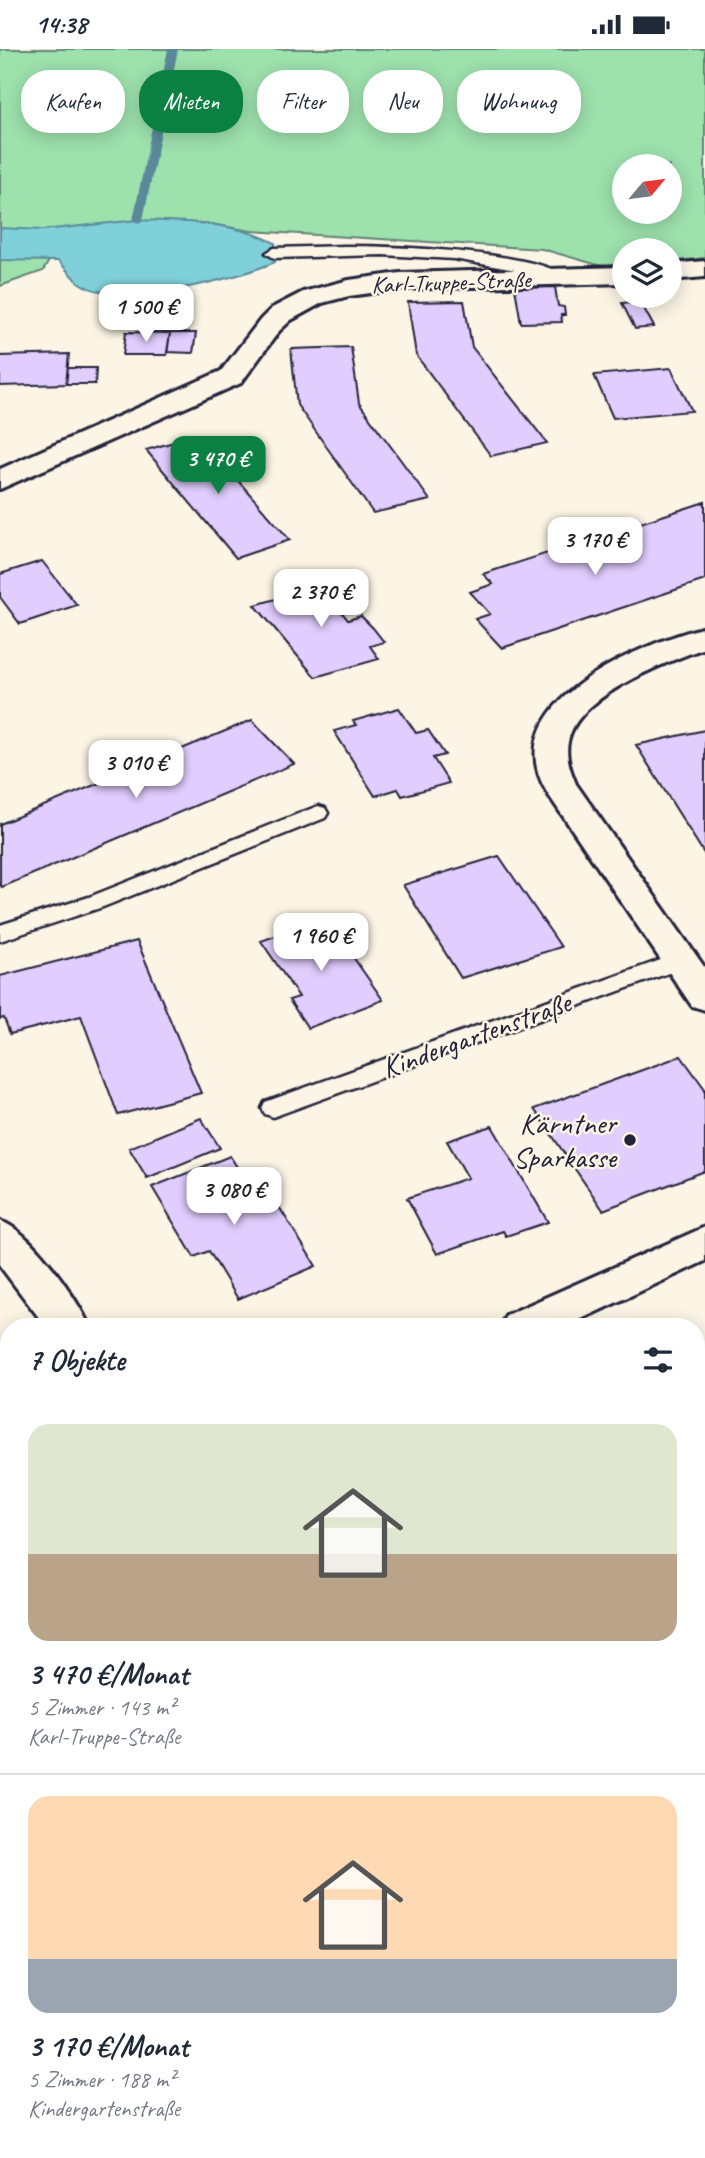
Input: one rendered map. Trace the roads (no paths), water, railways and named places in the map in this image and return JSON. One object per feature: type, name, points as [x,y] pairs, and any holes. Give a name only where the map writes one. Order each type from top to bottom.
[{"type":"street","points":[[682,271],[705,269]]},
{"type":"street","name":"Karl-Truppe-Straße","points":[[0,480],[231,377],[245,365],[271,324],[296,306],[326,294],[363,284],[401,281],[612,276]]},
{"type":"street","points":[[705,637],[655,654],[619,672],[582,698],[554,732],[550,755],[560,786],[705,996]]},
{"type":"street","points":[[0,1237],[41,1286],[63,1318]]},
{"type":"street","points":[[541,1318],[705,1243]]},
{"type":"lane","points":[[274,253],[328,250],[454,255],[520,264],[559,278]]},
{"type":"lane","points":[[0,933],[96,902],[318,813]]},
{"type":"lane","name":"Kindergartenstraße","points":[[272,1108],[680,961]]},
{"type":"water","points":[[138,220],[208,224],[242,230],[275,243],[275,262],[233,277],[206,283],[149,293],[122,294],[99,291],[81,284],[58,261],[0,260],[0,228],[43,230]]},
{"type":"waterway","points":[[138,220],[173,49]]},
{"type":"place","name":"Kärntner Sparkasse","points":[[630,1140]]}]
